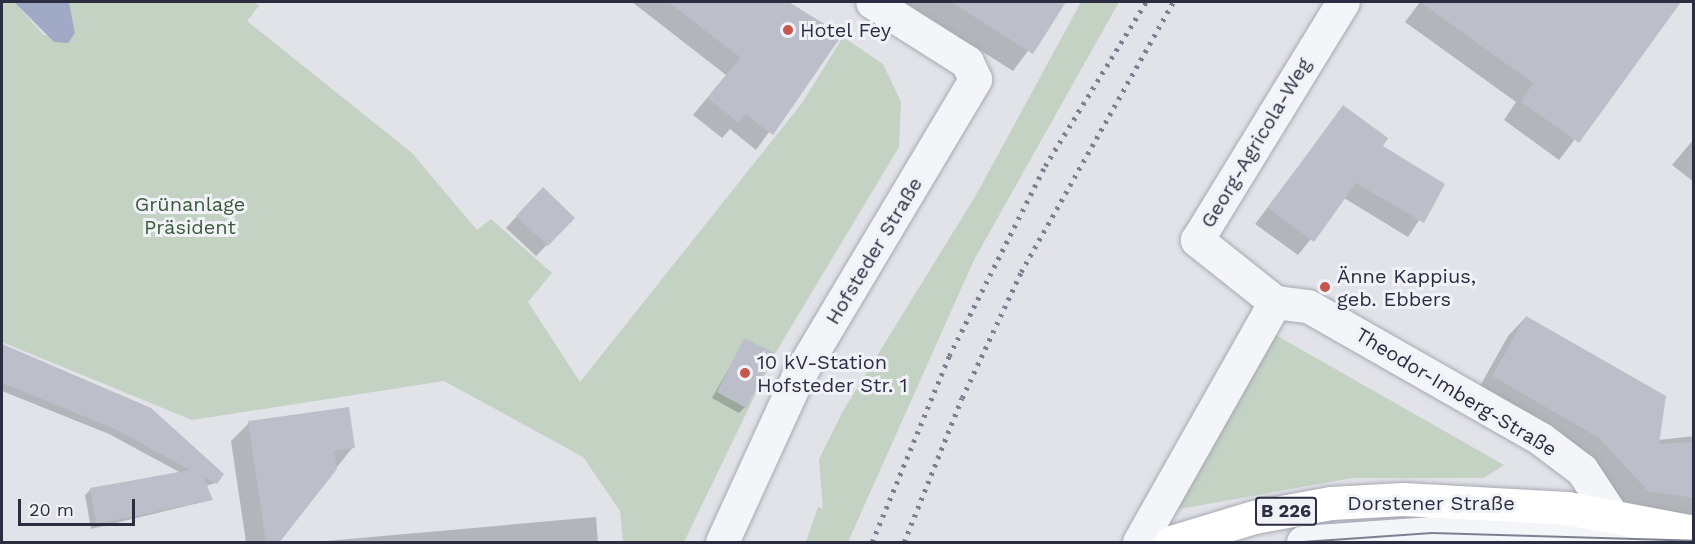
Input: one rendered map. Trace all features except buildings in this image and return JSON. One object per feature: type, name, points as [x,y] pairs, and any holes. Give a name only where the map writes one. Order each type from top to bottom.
[{"type":"main road","name":"Dorstener Straße","points":[[1171,543],[1265,515],[1331,503],[1403,499],[1517,503],[1694,532]]},
{"type":"street","name":"Hofsteder Straße","points":[[722,543],[739,497],[797,378],[975,79],[967,62],[872,2]]},
{"type":"street","name":"Georg-Agricola-Weg","points":[[1275,302],[1197,240],[1343,2]]},
{"type":"street","name":"Theodor-Imberg-Straße","points":[[1275,302],[1308,306],[1541,439],[1582,470],[1612,518]]},
{"type":"street","points":[[1139,543],[1275,302]]},
{"type":"street","points":[[1303,543],[1432,533],[1694,541]]},
{"type":"green space","name":"Grünanlage Präsident","points":[[2,2],[14,2],[44,35],[75,33],[69,2],[254,2],[259,6],[247,21],[412,153],[477,230],[491,219],[552,273],[528,302],[580,382],[802,103],[843,37],[883,64],[901,102],[899,147],[776,352],[684,542],[623,542],[620,511],[583,457],[444,381],[192,420],[2,342]]},
{"type":"green space","points":[[1081,2],[1119,2],[974,260],[848,542],[806,542],[818,507],[823,509],[819,459],[843,411],[976,195]]},
{"type":"green space","points":[[1274,334],[1504,465],[1484,478],[1352,478],[1174,510]]},
{"type":"water","points":[[14,2],[69,2],[75,33],[68,43],[54,42]]},
{"type":"tram line","points":[[1303,542],[1432,533],[1694,541]]},
{"type":"railway","points":[[872,542],[949,356],[1045,166],[1146,2]]},
{"type":"railway","points":[[904,542],[962,398],[1021,272],[1173,2]]},
{"type":"place","name":"Hotel Fey","points":[[788,30]]},
{"type":"place","name":"Änne Kappius, geb. Ebbers","points":[[1325,287]]},
{"type":"place","name":"10 kV-Station Hofsteder Str. 1","points":[[745,373]]}]
